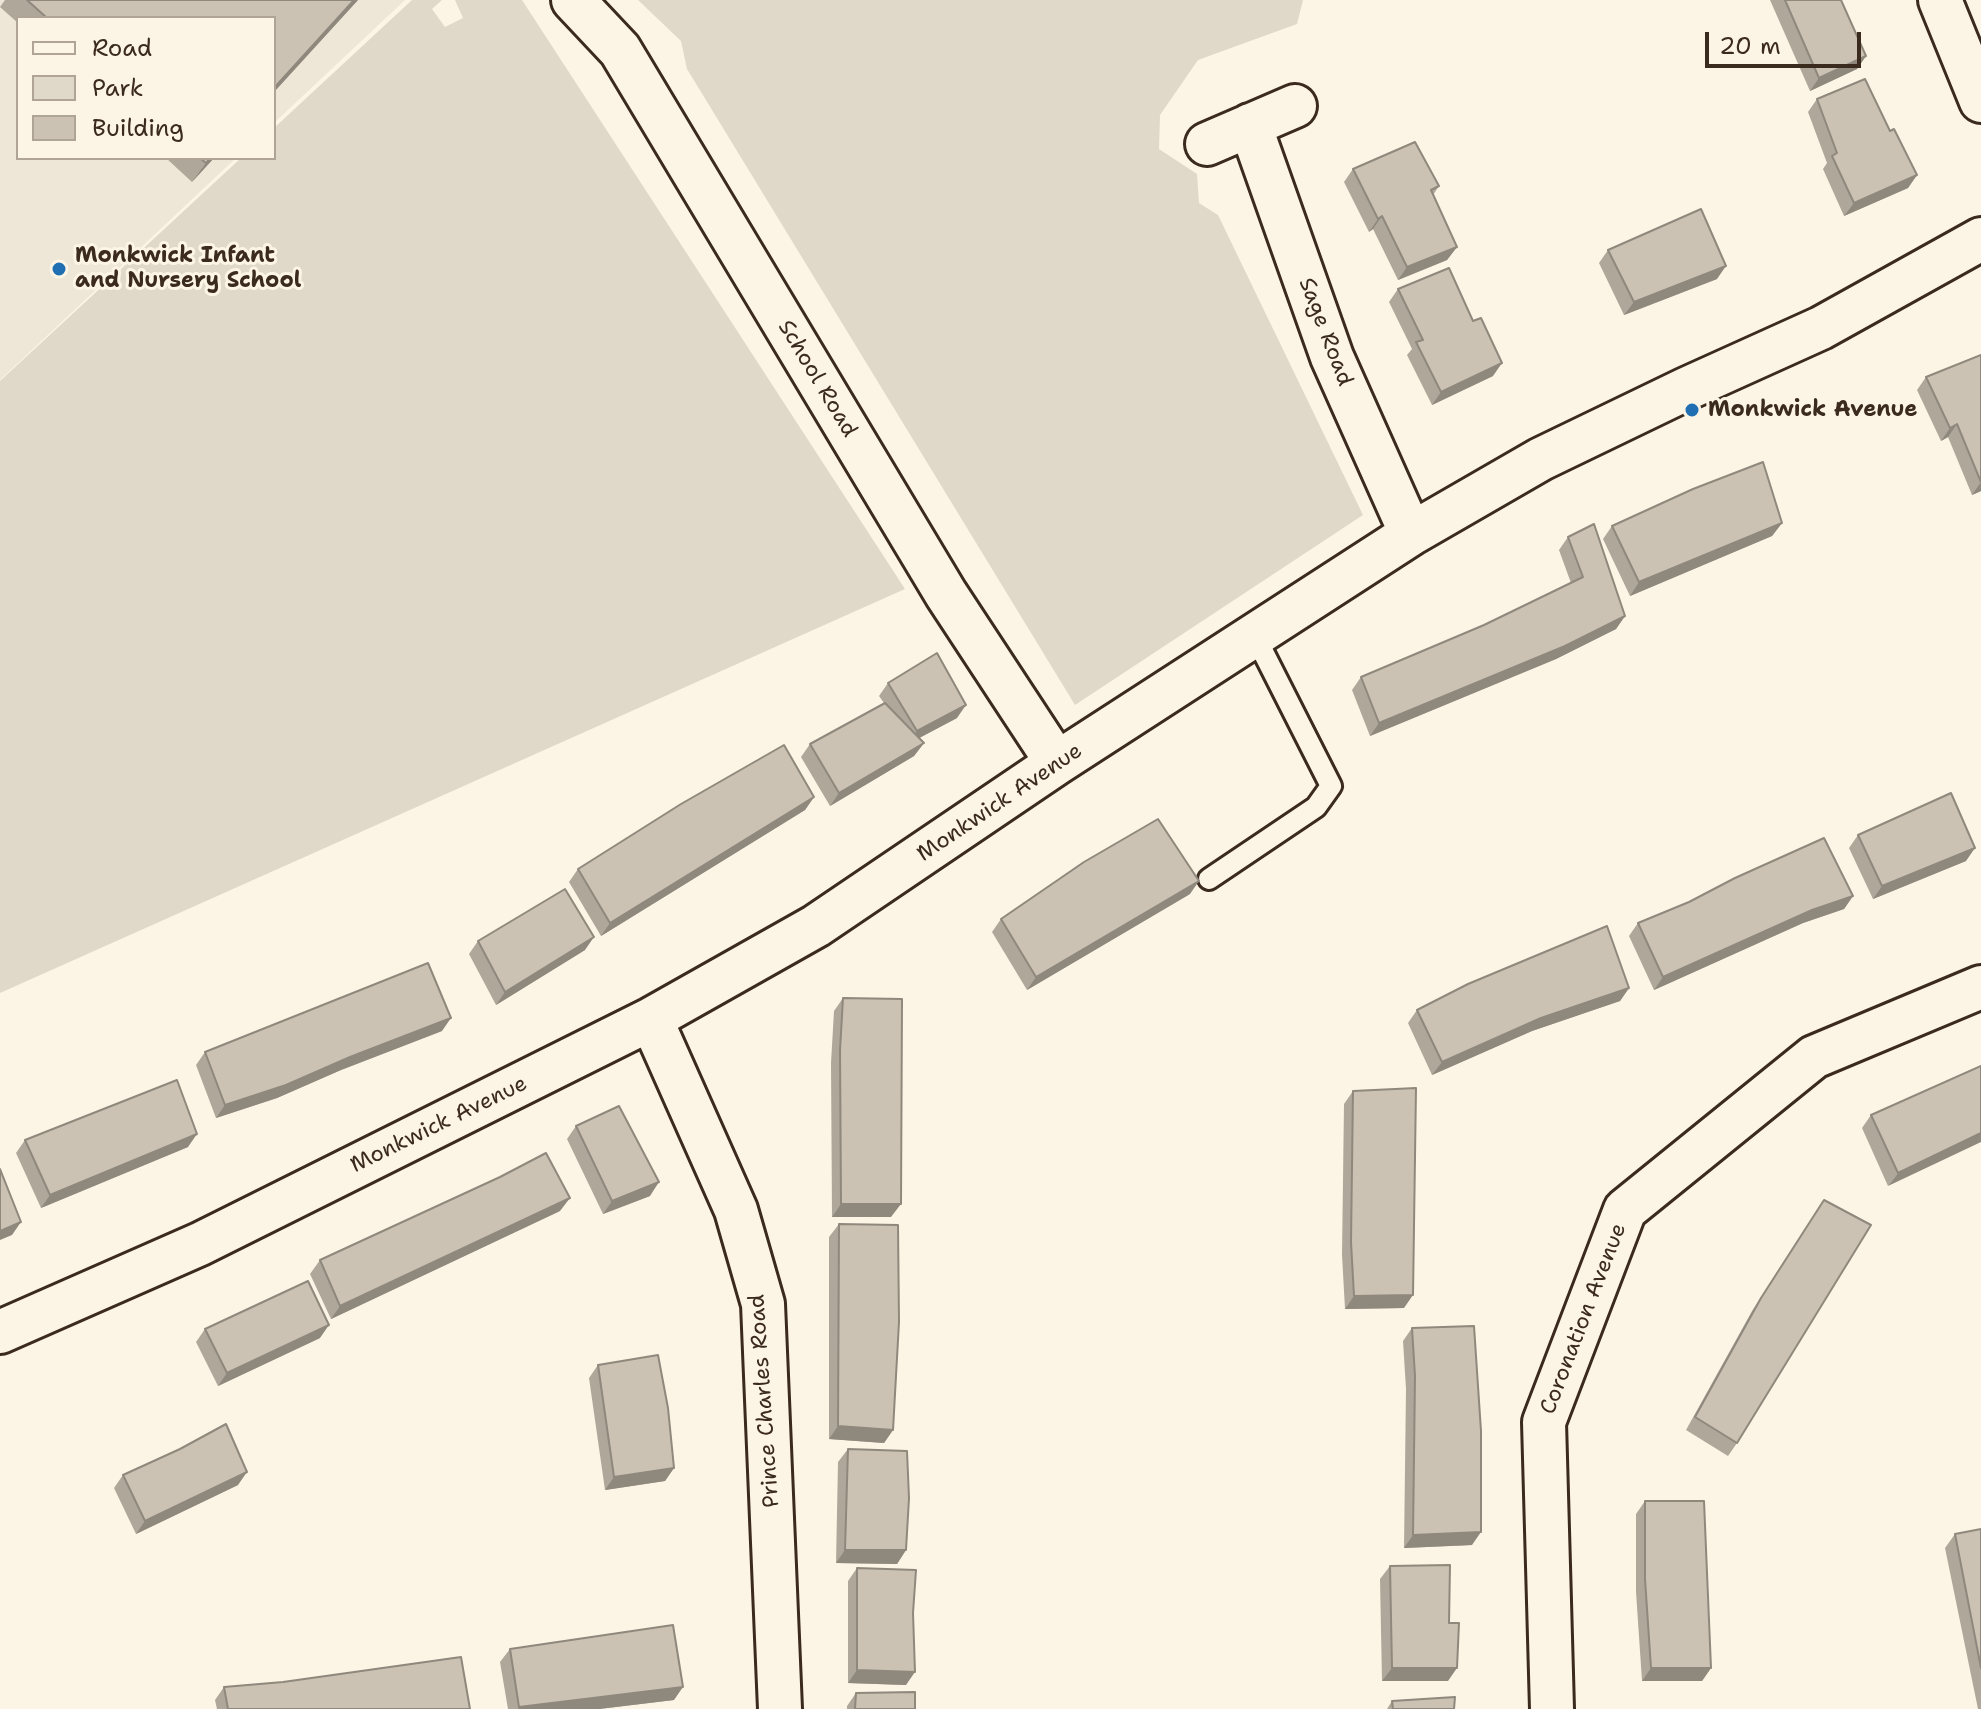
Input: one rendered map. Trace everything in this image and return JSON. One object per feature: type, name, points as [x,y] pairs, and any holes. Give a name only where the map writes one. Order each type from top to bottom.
[{"type":"street","name":"School Road","points":[[573,0],[620,50],[946,594],[1057,763]]},
{"type":"street","points":[[1940,0],[1981,101]]},
{"type":"street","points":[[1207,144],[1295,106]]},
{"type":"street","name":"Sage Road","points":[[1250,125],[1332,357],[1411,534]]},
{"type":"street","name":"Monkwick Avenue","points":[[0,1332],[200,1244],[651,1019],[816,926],[1057,763],[1411,534],[1541,459],[1821,328],[1981,239]]},
{"type":"street","name":"Coronation Avenue","points":[[1552,1709],[1544,1422],[1625,1210],[1814,1057],[1981,987]]},
{"type":"street","name":"Prince Charles Road","points":[[651,1019],[736,1210],[763,1304],[780,1709]]},
{"type":"lane","points":[[1209,879],[1316,807],[1331,786],[1255,636]]},
{"type":"shaded area","name":"Monkwick Infant and Nursery School","points":[[0,0],[405,0],[276,121],[276,16],[16,16],[16,160],[234,160],[0,380]]},
{"type":"green space","points":[[412,0],[442,0],[432,9],[445,27],[463,18],[455,0],[522,0],[905,589],[0,993],[0,381],[239,160],[276,160],[276,126]]},
{"type":"green space","points":[[638,0],[1303,0],[1297,24],[1198,60],[1160,115],[1159,149],[1197,174],[1199,203],[1218,215],[1363,515],[1075,705],[687,69],[681,41]]},
{"type":"building","points":[[27,0],[354,0],[276,86],[276,16],[45,16]]},
{"type":"building","points":[[1785,0],[1841,0],[1866,56],[1819,78]]},
{"type":"building","points":[[1865,79],[1890,131],[1894,129],[1917,175],[1854,203],[1832,156],[1837,153],[1817,99]]},
{"type":"building","points":[[1415,142],[1439,186],[1431,190],[1457,247],[1407,267],[1382,216],[1378,219],[1353,169]]},
{"type":"building","points":[[1701,209],[1726,266],[1634,302],[1608,250]]},
{"type":"building","points":[[1449,268],[1473,321],[1481,318],[1502,363],[1441,392],[1416,342],[1423,340],[1398,289]]},
{"type":"building","points":[[1981,355],[1981,482],[1957,424],[1950,428],[1926,377]]},
{"type":"building","points":[[1763,462],[1782,523],[1639,582],[1612,526],[1693,489]]},
{"type":"building","points":[[1594,524],[1625,616],[1565,646],[1379,723],[1361,677],[1484,625],[1583,577],[1568,537]]},
{"type":"building","points":[[937,653],[966,705],[917,731],[888,683]]},
{"type":"building","points":[[885,703],[924,743],[839,793],[810,744]]},
{"type":"building","points":[[784,745],[814,797],[610,923],[578,869],[681,804]]},
{"type":"building","points":[[1951,793],[1975,848],[1882,886],[1858,835]]},
{"type":"building","points":[[1158,819],[1199,881],[1036,977],[1001,919],[1084,862]]},
{"type":"building","points":[[1824,838],[1853,896],[1812,910],[1663,977],[1638,923]]},
{"type":"building","points":[[565,889],[594,937],[505,992],[478,941]]},
{"type":"building","points":[[1607,926],[1629,988],[1541,1018],[1442,1062],[1417,1010],[1468,984]]},
{"type":"building","points":[[428,963],[451,1018],[286,1085],[225,1105],[205,1052]]},
{"type":"building","points":[[843,998],[902,999],[901,1204],[841,1204],[840,1050]]},
{"type":"building","points":[[1981,1066],[1981,1133],[1898,1173],[1871,1115]]},
{"type":"building","points":[[177,1080],[197,1134],[50,1195],[25,1140]]},
{"type":"building","points":[[1416,1088],[1413,1295],[1354,1296],[1351,1242],[1353,1091]]},
{"type":"building","points":[[619,1106],[659,1182],[612,1201],[576,1126]]},
{"type":"building","points":[[546,1153],[570,1198],[340,1306],[320,1260]]},
{"type":"building","points":[[0,1169],[21,1222],[0,1231]]},
{"type":"building","points":[[1824,1200],[1871,1225],[1737,1443],[1695,1417],[1761,1298]]},
{"type":"building","points":[[839,1224],[898,1225],[899,1322],[893,1430],[838,1426]]},
{"type":"building","points":[[308,1281],[329,1325],[227,1373],[205,1329]]},
{"type":"building","points":[[1474,1326],[1481,1431],[1481,1532],[1413,1535],[1415,1376],[1412,1328]]},
{"type":"building","points":[[658,1355],[668,1408],[674,1468],[614,1477],[598,1365]]},
{"type":"building","points":[[226,1424],[247,1472],[145,1521],[123,1475]]},
{"type":"building","points":[[848,1449],[907,1451],[909,1498],[906,1550],[845,1550]]},
{"type":"building","points":[[1645,1501],[1704,1501],[1711,1668],[1651,1668],[1645,1579]]},
{"type":"building","points":[[1981,1529],[1981,1668],[1955,1534]]},
{"type":"building","points":[[1450,1565],[1449,1623],[1459,1623],[1457,1668],[1392,1668],[1390,1566]]},
{"type":"building","points":[[857,1568],[916,1570],[913,1613],[915,1672],[857,1670]]},
{"type":"building","points":[[673,1625],[683,1687],[519,1707],[510,1649]]},
{"type":"building","points":[[461,1657],[470,1709],[228,1709],[224,1687],[283,1682]]},
{"type":"building","points":[[915,1692],[915,1709],[855,1709],[856,1693]]},
{"type":"building","points":[[1455,1697],[1454,1709],[1393,1709],[1392,1701]]},
{"type":"place","name":"Monkwick Infant and Nursery School","points":[[59,269]]},
{"type":"place","name":"Monkwick Avenue","points":[[1692,410]]}]
